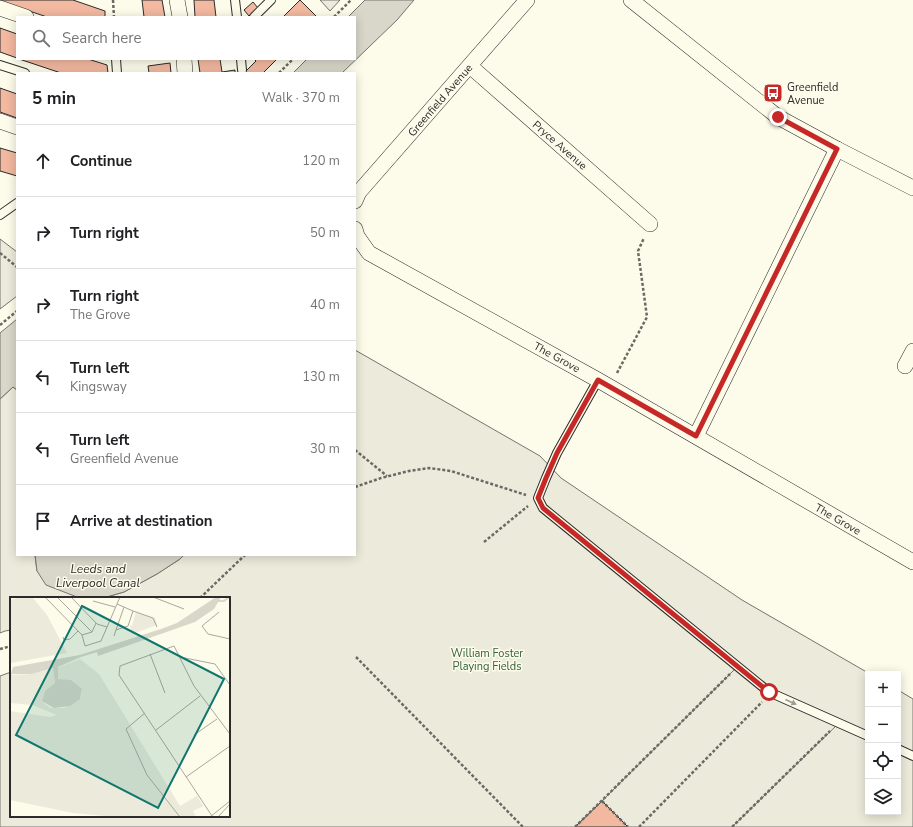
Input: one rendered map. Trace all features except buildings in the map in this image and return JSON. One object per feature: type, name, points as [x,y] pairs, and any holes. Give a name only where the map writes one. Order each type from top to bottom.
[{"type":"street","points":[[177,0],[180,16]]},
{"type":"street","name":"Greenfield Avenue","points":[[356,199],[359,192],[527,0]]},
{"type":"street","points":[[636,1],[778,117],[913,188]]},
{"type":"street","points":[[0,8],[23,16]]},
{"type":"street","points":[[184,60],[185,72]]},
{"type":"street","name":"Pryce Avenue","points":[[470,66],[650,224]]},
{"type":"street","points":[[0,121],[16,127]]},
{"type":"street","points":[[696,436],[837,149]]},
{"type":"street","name":"The Grove","points":[[356,232],[369,252],[604,383],[913,562]]},
{"type":"street","points":[[905,366],[913,351]]},
{"type":"lane","points":[[235,0],[237,16]]},
{"type":"lane","points":[[255,16],[271,0]]},
{"type":"lane","points":[[116,60],[117,72]]},
{"type":"lane","points":[[241,60],[242,70]]},
{"type":"lane","points":[[0,65],[22,72]]},
{"type":"lane","points":[[0,215],[16,205]]},
{"type":"lane","points":[[604,383],[557,453],[538,498],[543,508],[769,692],[865,735]]},
{"type":"lane","points":[[901,750],[913,756]]},
{"type":"path","points":[[113,0],[114,16]]},
{"type":"path","points":[[335,16],[350,0]]},
{"type":"path","points":[[280,72],[292,60]]},
{"type":"path","points":[[604,383],[647,317],[638,251],[650,224]]},
{"type":"path","points":[[0,253],[16,265]]},
{"type":"path","points":[[0,325],[16,312]]},
{"type":"path","points":[[356,451],[388,476]]},
{"type":"path","points":[[356,487],[388,476],[429,468],[451,471],[538,498]]},
{"type":"path","points":[[484,542],[538,498]]},
{"type":"path","points":[[201,597],[244,556]]},
{"type":"path","points":[[0,649],[10,646]]},
{"type":"path","points":[[356,657],[523,827]]},
{"type":"path","points":[[575,827],[738,666]]},
{"type":"path","points":[[640,827],[764,700]]},
{"type":"path","points":[[732,827],[839,723]]},
{"type":"path","points":[[602,801],[628,827]]},
{"type":"green space","points":[[320,0],[340,0],[330,11]]},
{"type":"green space","points":[[0,239],[16,251],[16,297],[0,309]]},
{"type":"green space","name":"William Foster Playing Fields","points":[[356,351],[540,456],[561,478],[742,600],[865,671],[865,815],[901,815],[901,692],[913,699],[913,827],[0,827],[0,676],[10,672],[10,817],[230,817],[230,597],[106,597],[124,592],[157,574],[183,556],[356,556]]},
{"type":"green space","points":[[13,387],[16,389],[16,556],[35,556],[37,571],[77,597],[10,597],[10,630],[0,633],[0,399]]},
{"type":"shaded area","points":[[738,666],[769,692],[839,723],[732,827],[628,827],[602,801]]},
{"type":"water","points":[[365,0],[414,0],[397,20],[356,60],[356,16],[349,16]]},
{"type":"water","points":[[306,60],[355,60],[343,72],[294,72]]},
{"type":"water","points":[[16,320],[16,389],[13,387],[0,399],[0,333]]},
{"type":"water","name":"Leeds and Liverpool Canal","points":[[35,556],[183,556],[157,574],[124,592],[106,597],[77,597],[46,585],[37,571]]},
{"type":"place","name":"Greenfield Avenue","points":[[773,93]]},
{"type":"route","points":[[769,692],[543,508],[538,498],[557,453],[598,380],[696,436],[837,149],[778,117]]}]
